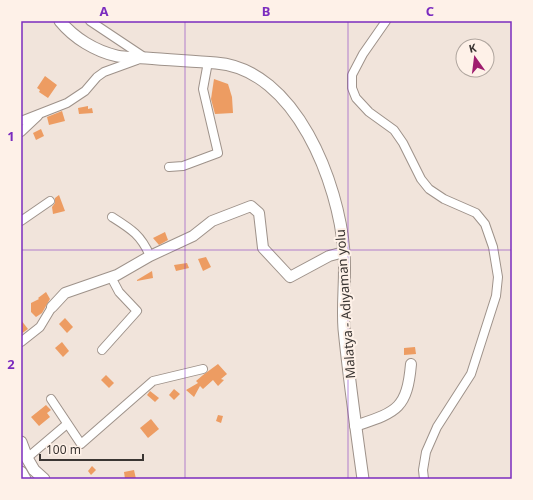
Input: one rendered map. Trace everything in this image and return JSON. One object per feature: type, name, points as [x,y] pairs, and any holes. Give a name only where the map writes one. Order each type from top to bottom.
[{"type":"main road","name":"Malatya - Adıyaman yolu","points":[[60,21],[72,34],[96,48],[117,56],[228,64],[256,75],[280,96],[300,119],[319,156],[335,197],[344,252],[344,326],[355,426],[363,479]]},
{"type":"main road","points":[[21,442],[27,458],[34,470],[44,479]]},
{"type":"main road","points":[[21,472],[25,479]]},
{"type":"street","points":[[90,21],[144,58]]},
{"type":"street","points":[[386,21],[363,54],[352,75],[352,88],[356,98],[369,112],[394,130],[403,143],[421,179],[429,189],[444,199],[476,213],[485,224],[493,247],[498,277],[496,296],[471,374],[437,427],[426,452],[423,470],[424,479]]},
{"type":"street","points":[[21,121],[67,103],[85,91],[97,77],[104,72],[144,58]]},
{"type":"street","points":[[169,167],[183,166],[218,153],[203,89],[208,62]]},
{"type":"street","points":[[21,132],[41,113]]},
{"type":"street","points":[[21,221],[50,201]]},
{"type":"street","points":[[21,342],[40,327],[52,307],[65,293],[111,277],[150,256],[193,236],[212,221],[251,206],[259,213],[263,248],[290,277],[329,256],[344,252]]},
{"type":"street","points":[[112,217],[128,227],[144,241],[150,256]]},
{"type":"street","points":[[102,350],[137,311],[119,292],[111,277]]},
{"type":"street","points":[[355,426],[394,411],[403,401],[409,383],[411,364]]},
{"type":"street","points":[[51,399],[81,444],[153,381],[203,369]]},
{"type":"street","points":[[27,458],[67,424]]},
{"type":"building","points":[[45,76],[57,85],[48,98],[39,92],[40,90],[37,88]]},
{"type":"building","points":[[214,79],[228,84],[232,97],[233,113],[215,114],[211,99]]},
{"type":"building","points":[[88,106],[88,109],[92,108],[93,113],[79,114],[78,108]]},
{"type":"building","points":[[62,111],[65,121],[49,125],[47,117]]},
{"type":"building","points":[[41,129],[44,136],[36,140],[33,133]]},
{"type":"building","points":[[59,195],[65,211],[53,214],[52,207],[55,203],[55,198]]},
{"type":"building","points":[[165,232],[168,240],[159,245],[153,238]]},
{"type":"building","points":[[206,257],[211,267],[203,271],[198,259]]},
{"type":"building","points":[[187,263],[189,268],[176,271],[174,265]]},
{"type":"building","points":[[152,271],[153,278],[137,281],[137,280]]},
{"type":"building","points":[[46,292],[50,299],[42,313],[36,317],[31,312],[31,303],[39,299],[38,298]]},
{"type":"building","points":[[65,318],[73,327],[67,333],[59,324]]},
{"type":"building","points":[[21,320],[28,329],[21,334]]},
{"type":"building","points":[[62,342],[69,351],[63,357],[55,348]]},
{"type":"building","points":[[415,347],[416,354],[404,355],[404,348]]},
{"type":"building","points":[[218,364],[227,374],[221,379],[224,380],[218,386],[213,380],[203,389],[200,386],[194,397],[186,390],[198,383],[196,381]]},
{"type":"building","points":[[106,375],[114,383],[109,388],[101,380]]},
{"type":"building","points":[[174,389],[180,394],[174,400],[169,395]]},
{"type":"building","points":[[150,391],[159,398],[155,402],[147,395]]},
{"type":"building","points":[[46,405],[51,410],[47,413],[50,417],[39,426],[31,417]]},
{"type":"building","points":[[218,415],[223,416],[221,423],[216,421]]},
{"type":"building","points":[[151,419],[159,429],[148,438],[140,428]]},
{"type":"building","points":[[92,466],[96,470],[91,475],[88,471]]},
{"type":"building","points":[[134,470],[136,479],[125,479],[124,472]]}]
